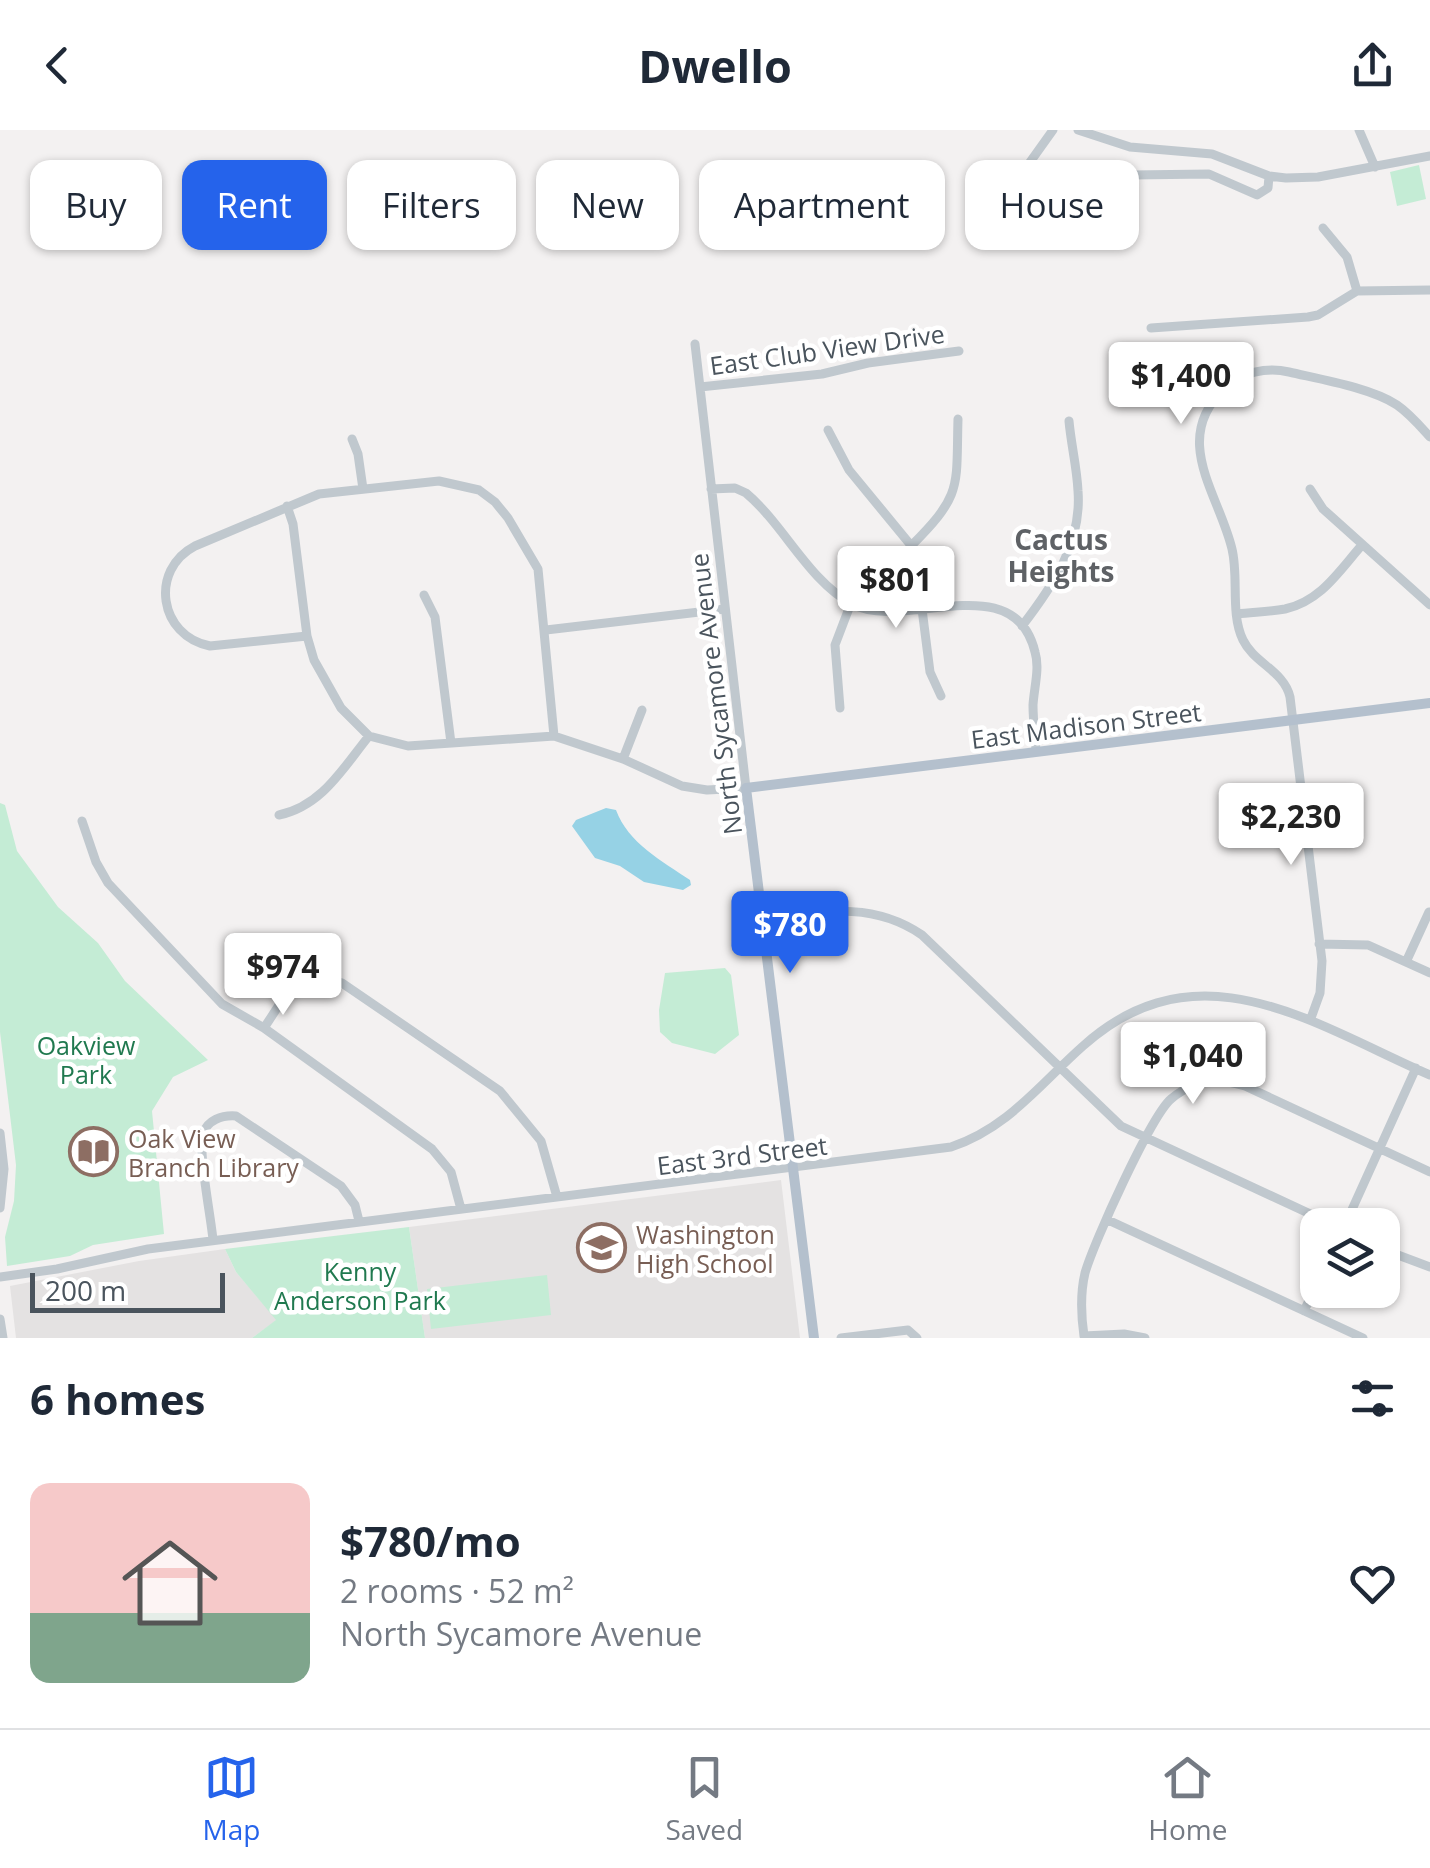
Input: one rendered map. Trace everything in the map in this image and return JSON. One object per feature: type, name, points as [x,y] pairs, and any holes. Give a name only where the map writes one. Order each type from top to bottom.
[{"type":"main road","name":"East Madison Street","points":[[746,788],[1430,703]]},
{"type":"main road","name":"North Sycamore Avenue","points":[[746,788],[814,1338]]},
{"type":"street","points":[[1032,160],[1053,130]]},
{"type":"street","points":[[1078,130],[1153,151],[1212,154],[1270,176],[1318,177],[1430,156]]},
{"type":"street","points":[[1359,130],[1375,167]]},
{"type":"street","points":[[1139,175],[1209,174],[1256,195],[1268,188],[1270,176]]},
{"type":"street","points":[[1323,228],[1347,257],[1357,291]]},
{"type":"street","points":[[1151,328],[1308,317],[1357,291],[1430,290]]},
{"type":"street","name":"North Sycamore Avenue","points":[[694,344],[746,788]]},
{"type":"street","name":"East Club View Drive","points":[[700,387],[822,374],[960,350]]},
{"type":"street","points":[[1311,1018],[1323,978],[1286,684],[1249,650],[1240,631],[1232,550],[1206,483],[1200,441],[1205,412],[1228,384],[1266,370],[1302,375],[1384,398],[1406,412],[1430,437]]},
{"type":"street","points":[[912,545],[940,516],[954,493],[958,418]]},
{"type":"street","points":[[1022,626],[1058,578],[1067,559],[1079,497],[1069,421]]},
{"type":"street","points":[[828,430],[848,470],[932,571],[939,606]]},
{"type":"street","points":[[352,439],[363,489]]},
{"type":"street","points":[[307,636],[226,645],[195,644],[175,626],[168,609],[168,574],[180,554],[319,494],[440,481],[479,490],[496,502],[534,558],[540,577],[554,736]]},
{"type":"street","points":[[711,489],[736,488],[746,493],[818,574],[851,603],[886,612],[963,604],[984,606],[1006,614],[1022,626],[1037,659],[1033,710],[1036,751]]},
{"type":"street","points":[[1310,489],[1323,508],[1430,605]]},
{"type":"street","points":[[287,506],[293,524],[307,636],[324,682],[351,720],[368,736],[408,746],[554,736],[622,759],[682,786],[707,790],[746,788]]},
{"type":"street","points":[[1237,614],[1283,609],[1310,600],[1326,588],[1362,545]]},
{"type":"street","points":[[424,595],[434,616],[450,743]]},
{"type":"street","points":[[840,708],[835,645],[851,603]]},
{"type":"street","points":[[922,609],[930,672],[941,696]]},
{"type":"street","points":[[546,630],[725,610]]},
{"type":"street","points":[[622,759],[642,710]]},
{"type":"street","points":[[279,815],[315,800],[368,736]]},
{"type":"street","points":[[82,822],[96,862],[114,891],[222,1004],[264,1028],[432,1149],[450,1172],[462,1209]]},
{"type":"street","points":[[762,920],[843,909],[861,910],[907,924],[1120,1126],[1300,1210]]},
{"type":"street","points":[[1406,962],[1429,912]]},
{"type":"street","points":[[293,939],[310,977]]},
{"type":"street","points":[[1319,944],[1368,945],[1430,974]]},
{"type":"street","points":[[264,1028],[296,984],[324,976],[342,983],[500,1091],[541,1141],[557,1198]]},
{"type":"street","name":"East 3rd Street","points":[[0,1277],[213,1240],[928,1152],[974,1139],[1007,1118],[1106,1028],[1153,1006],[1178,1000],[1259,1000],[1311,1018],[1430,1075]]},
{"type":"street","points":[[1353,1208],[1416,1068]]},
{"type":"street","points":[[1146,1338],[1124,1334],[1083,1337],[1084,1276],[1157,1114],[1175,1095],[1191,1086],[1219,1081],[1258,1092],[1430,1172]]},
{"type":"street","points":[[213,1240],[203,1136],[213,1121],[230,1115],[341,1186],[355,1205],[358,1222]]},
{"type":"street","points":[[0,1132],[4,1169],[0,1208]]},
{"type":"street","points":[[1108,1220],[1363,1338]]},
{"type":"street","points":[[1400,1256],[1430,1267]]},
{"type":"street","points":[[0,1318],[2,1338]]},
{"type":"street","points":[[841,1338],[908,1330],[917,1338]]},
{"type":"shaded area","name":"Washington High School","points":[[781,1180],[800,1338],[425,1338],[409,1227]]},
{"type":"shaded area","points":[[225,1249],[236,1272],[277,1320],[252,1338],[16,1338],[10,1286]]},
{"type":"green space","points":[[1419,165],[1426,199],[1397,206],[1390,172]]},
{"type":"green space","name":"Oakview Park","points":[[0,803],[5,805],[17,851],[58,907],[98,943],[125,981],[208,1060],[173,1077],[152,1111],[164,1234],[93,1245],[70,1256],[7,1266],[5,1237],[14,1201],[16,1165],[0,1032]]},
{"type":"green space","points":[[725,968],[731,975],[739,1035],[715,1054],[672,1043],[660,1032],[665,973]]},
{"type":"green space","name":"Kenny Anderson Park","points":[[409,1227],[425,1338],[252,1338],[276,1320],[236,1272],[225,1249]]},
{"type":"green space","points":[[547,1275],[551,1315],[431,1329],[427,1289]]},
{"type":"water","points":[[606,808],[616,810],[637,842],[690,880],[691,885],[683,890],[644,882],[620,866],[595,858],[572,826],[576,820]]},
{"type":"place","name":"Oak View Branch Library","points":[[93,1152]]},
{"type":"place","name":"Washington High School","points":[[601,1248]]},
{"type":"district","name":"Cactus Heights","points":[[1061,555]]}]
